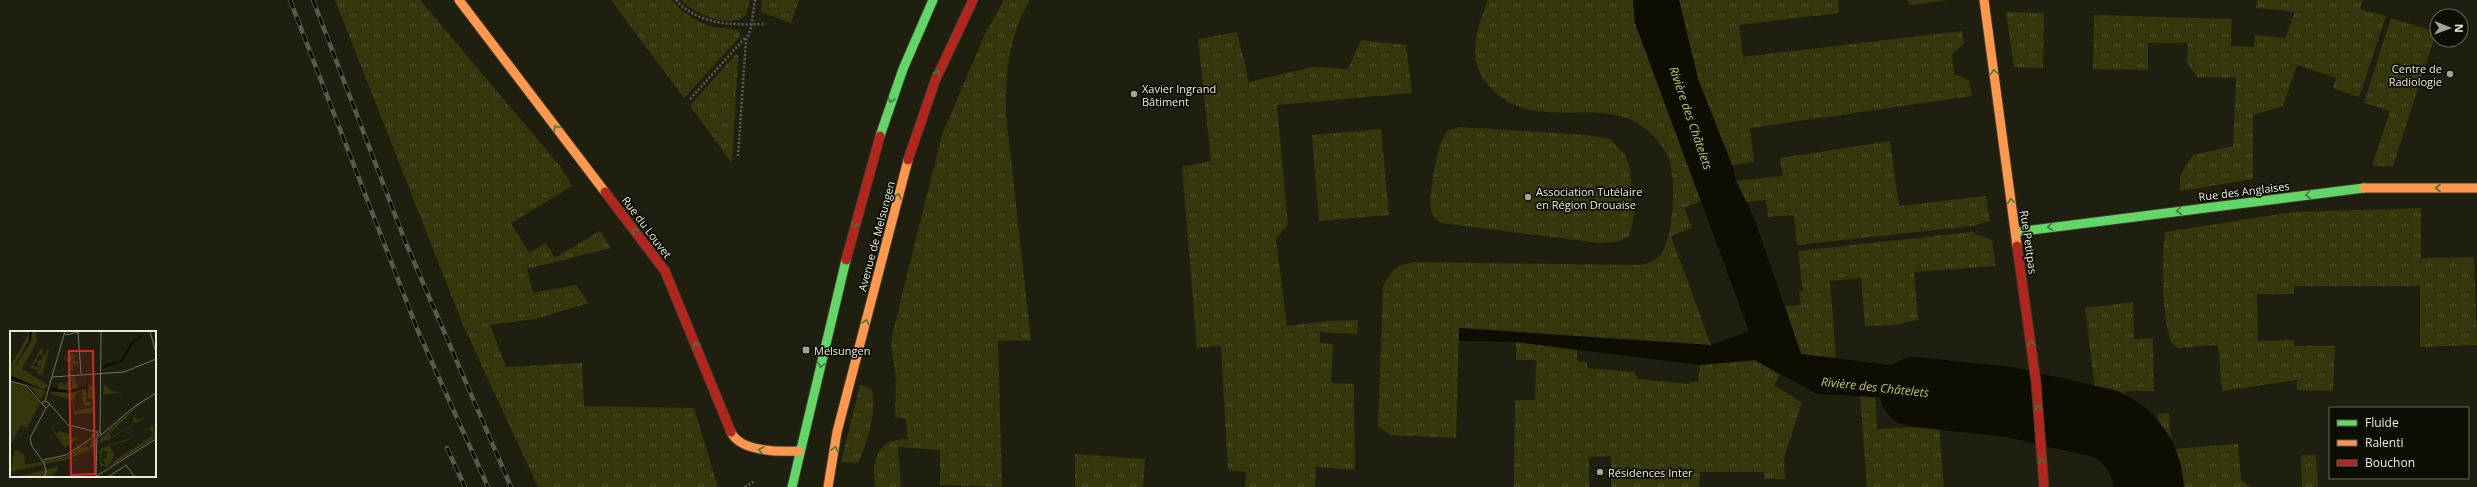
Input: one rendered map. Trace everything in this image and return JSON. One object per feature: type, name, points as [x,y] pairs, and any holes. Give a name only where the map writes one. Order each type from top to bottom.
[{"type":"street","name":"Rue du Louvet","points":[[459,0],[666,271],[732,435],[743,444],[761,451],[799,451]]},
{"type":"street","name":"Avenue de Melsungen","points":[[792,487],[799,451],[873,156],[894,90],[933,0]]},
{"type":"street","name":"Avenue de Melsungen","points":[[828,487],[844,409],[917,126],[937,72],[973,0]]},
{"type":"street","name":"Rue Petitpas","points":[[1984,0],[2036,382],[2044,487]]},
{"type":"street","name":"Rue des Anglaises","points":[[2016,232],[2360,188],[2477,188]]},
{"type":"path","points":[[676,0],[703,19],[723,23],[751,25],[766,24]]},
{"type":"path","points":[[738,156],[747,37],[751,25],[755,0]]},
{"type":"path","points":[[690,99],[747,37]]},
{"type":"green space","points":[[335,0],[420,0],[560,166],[572,186],[511,223],[529,253],[546,243],[555,258],[600,231],[611,248],[527,269],[533,293],[576,285],[589,303],[535,319],[490,325],[506,367],[582,363],[584,406],[694,408],[718,487],[538,487],[463,325]]},
{"type":"green space","points":[[611,0],[671,0],[685,13],[701,23],[713,27],[734,29],[740,33],[739,38],[684,98]]},
{"type":"green space","points":[[681,0],[750,0],[746,15],[731,21],[712,18],[694,10]]},
{"type":"green space","points":[[762,0],[799,0],[791,23],[761,12]]},
{"type":"green space","points":[[1004,0],[1030,0],[1017,27],[1013,41],[1006,85],[1006,115],[1031,340],[998,341],[1002,487],[940,485],[940,450],[898,447],[901,487],[875,487],[874,468],[878,452],[889,442],[908,439],[906,419],[895,417],[896,380],[891,345],[892,336],[942,135],[985,34]]},
{"type":"green space","points":[[1488,0],[1633,0],[1635,23],[1701,201],[1684,208],[1692,228],[1671,236],[1711,345],[1459,328],[1456,438],[1391,435],[1378,427],[1383,287],[1389,276],[1396,268],[1406,264],[1418,262],[1640,265],[1652,261],[1661,254],[1669,234],[1673,206],[1673,178],[1671,166],[1663,148],[1647,130],[1626,118],[1608,114],[1588,112],[1546,112],[1526,109],[1507,101],[1490,87],[1482,77],[1477,66],[1475,45],[1480,23]]},
{"type":"green space","points":[[1679,0],[1838,0],[1839,13],[1739,25],[1743,57],[1962,31],[1964,44],[1952,54],[1954,74],[1969,80],[1972,96],[1750,128],[1754,162],[1732,165],[1698,79]]},
{"type":"green space","points":[[1908,0],[1950,0],[1909,5]]},
{"type":"green space","points":[[2257,0],[2363,0],[2360,9],[2386,16],[2359,97],[2333,88],[2336,78],[2297,65],[2283,106],[2253,115],[2253,179],[2180,191],[2180,176],[2193,155],[2233,146],[2236,78],[2197,77],[2187,63],[2188,43],[2148,43],[2148,70],[2093,69],[2094,15],[2232,19],[2231,46],[2254,47],[2255,35],[2285,38],[2295,12],[2256,8]]},
{"type":"green space","points":[[2006,12],[2044,13],[2043,68],[2014,67]]},
{"type":"green space","points":[[2391,18],[2429,30],[2429,48],[2431,48],[2393,166],[2372,166],[2390,111],[2364,103]]},
{"type":"green space","points":[[1237,32],[1249,82],[1312,67],[1348,69],[1361,40],[1406,45],[1412,93],[1277,105],[1288,224],[1276,239],[1287,326],[1327,321],[1358,320],[1357,334],[1320,332],[1320,343],[1333,344],[1331,383],[1354,384],[1355,470],[1316,467],[1315,487],[1245,487],[1246,472],[1228,470],[1221,346],[1197,348],[1182,167],[1211,161],[1198,39]]},
{"type":"green space","points":[[735,55],[738,55],[738,57],[732,163],[690,106]]},
{"type":"green space","points":[[1461,127],[1587,135],[1610,139],[1625,155],[1630,168],[1634,217],[1629,236],[1617,242],[1600,243],[1441,223],[1435,218],[1431,211],[1430,204],[1434,170],[1443,138],[1450,130]]},
{"type":"green space","points":[[1381,129],[1389,215],[1319,221],[1312,135]]},
{"type":"green space","points":[[1890,141],[1899,206],[1986,196],[1990,221],[1973,226],[1797,245],[1794,215],[1768,217],[1766,200],[1746,202],[1736,181],[1783,176],[1780,158]]},
{"type":"green space","points":[[2421,208],[2421,258],[2474,257],[2477,345],[2420,347],[2420,286],[2294,286],[2294,294],[2257,294],[2258,341],[2294,340],[2294,346],[2335,346],[2333,391],[2297,390],[2297,380],[2222,391],[2218,345],[2178,348],[2173,345],[2166,322],[2164,306],[2163,257],[2165,232],[2293,212]]},
{"type":"green space","points":[[1971,232],[1992,240],[1996,266],[1914,272],[1918,320],[1894,325],[1865,326],[1861,278],[1830,281],[1836,358],[1801,354],[1785,306],[1801,305],[1799,292],[1803,291],[1798,251]]},
{"type":"green space","points":[[2133,302],[2134,339],[2153,338],[2154,391],[2125,391],[2126,400],[2096,395],[2085,308]]},
{"type":"green space","points":[[1516,342],[1577,350],[1577,361],[1587,362],[1587,368],[1634,372],[1638,379],[1690,384],[1690,382],[1698,382],[1700,365],[1755,360],[1780,375],[1774,385],[1802,403],[1784,458],[1785,479],[1764,479],[1764,472],[1700,472],[1699,487],[1611,487],[1611,456],[1589,457],[1589,487],[1514,487],[1515,400],[1535,400],[1536,360],[1516,360]]},
{"type":"green space","points":[[860,384],[872,390],[873,406],[868,436],[859,461],[855,463],[841,462]]},
{"type":"green space","points":[[1860,396],[1875,397],[1877,429],[1939,426],[1944,487],[1867,487]]},
{"type":"green space","points":[[2169,413],[2172,449],[2238,444],[2241,480],[2251,487],[2173,487],[2158,428],[2158,414]]},
{"type":"green space","points":[[1075,454],[1145,459],[1143,487],[1075,487]]},
{"type":"green space","points":[[2301,455],[2316,455],[2318,487],[2302,487]]},
{"type":"water","points":[[1633,0],[1679,0],[1698,79],[1732,165],[1736,181],[1754,218],[1801,354],[2010,380],[2014,419],[1875,397],[1817,394],[1755,360],[1700,365],[1516,342],[1459,341],[1459,328],[1711,345],[1749,331],[1635,23]]},
{"type":"water","points":[[2059,387],[2126,400],[2141,419],[2158,428],[2173,487],[2128,487],[2125,466],[2108,445],[2064,440]]},
{"type":"waterway","name":"Rivière des Châtelets","points":[[1915,392],[2010,402],[2106,424],[2123,435],[2136,450],[2145,467],[2149,487]]},
{"type":"railway","points":[[290,0],[418,331],[488,487]]},
{"type":"railway","points":[[313,0],[405,241],[511,487]]},
{"type":"railway","points":[[447,448],[465,487]]},
{"type":"traffic: fast","points":[[880,136],[903,69],[933,0]]},
{"type":"traffic: fast","points":[[2016,232],[2364,188]]},
{"type":"traffic: fast","points":[[792,487],[846,260]]},
{"type":"traffic: slow","points":[[459,0],[605,192]]},
{"type":"traffic: slow","points":[[1984,0],[2017,246]]},
{"type":"traffic: slow","points":[[828,487],[837,432],[908,160]]},
{"type":"traffic: slow","points":[[2364,188],[2477,188]]},
{"type":"traffic: slow","points":[[731,432],[736,439],[743,444],[752,447],[772,451],[799,451]]},
{"type":"traffic: jam","points":[[908,160],[935,81],[973,0]]},
{"type":"traffic: jam","points":[[846,260],[880,136]]},
{"type":"traffic: jam","points":[[605,192],[665,271],[731,432]]},
{"type":"traffic: jam","points":[[2017,246],[2036,382],[2044,487]]},
{"type":"place","name":"Centre de Radiologie","points":[[2450,74]]},
{"type":"place","name":"Xavier Ingrand Bâtiment","points":[[1134,94]]},
{"type":"place","name":"Association Tutélaire en Région Drouaise","points":[[1528,197]]},
{"type":"place","name":"Melsungen","points":[[806,350]]},
{"type":"place","name":"Résidences Inter","points":[[1600,472]]}]
